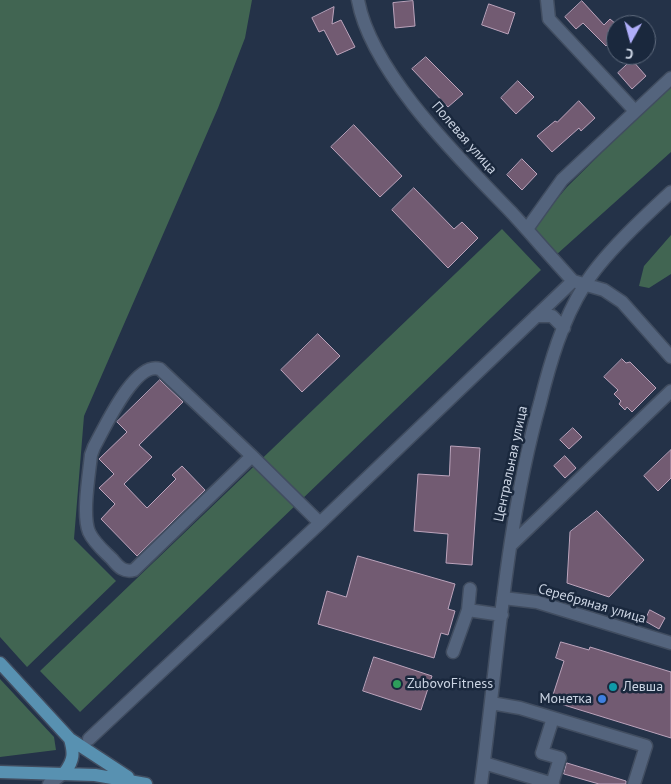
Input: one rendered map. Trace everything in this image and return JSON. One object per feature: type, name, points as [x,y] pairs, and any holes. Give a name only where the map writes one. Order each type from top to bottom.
[{"type":"main road","points":[[0,663],[70,739],[140,782]]},
{"type":"main road","points":[[65,772],[71,764],[74,753],[70,739]]},
{"type":"main road","points":[[0,772],[65,772],[140,782]]},
{"type":"street","name":"Полевая улица","points":[[358,0],[374,43],[393,78],[462,161],[579,283]]},
{"type":"street","points":[[547,0],[549,20],[635,111]]},
{"type":"street","points":[[527,229],[562,180],[671,78]]},
{"type":"street","name":"Центральная улица","points":[[481,784],[518,491],[546,379],[579,283],[671,192]]},
{"type":"street","points":[[89,739],[320,523],[536,316],[579,283],[604,290],[622,302],[671,357]]},
{"type":"street","points":[[536,316],[552,316],[564,328]]},
{"type":"street","points":[[252,456],[134,570],[129,571],[120,568],[88,531],[90,456],[122,395],[150,368],[160,370],[252,456],[320,523]]},
{"type":"street","points":[[511,545],[671,391]]},
{"type":"street","points":[[453,652],[468,610],[470,589]]},
{"type":"street","name":"Серебряная улица","points":[[503,598],[537,602],[671,643]]},
{"type":"street","points":[[468,610],[502,615]]},
{"type":"street","points":[[491,702],[520,708],[646,746],[634,784]]},
{"type":"street","points":[[484,762],[552,784],[560,758],[542,753],[552,718]]},
{"type":"street","points":[[49,784],[65,772]]},
{"type":"green space","points":[[0,0],[252,0],[245,38],[218,108],[84,416],[74,539],[116,581],[27,667],[0,637]]},
{"type":"green space","points":[[671,84],[671,152],[556,255],[533,228],[567,187]]},
{"type":"green space","points":[[502,229],[541,270],[80,712],[40,671]]},
{"type":"green space","points":[[671,235],[671,274],[649,288],[639,286],[644,266]]},
{"type":"green space","points":[[0,679],[54,737],[56,750],[0,757]]},
{"type":"building","points":[[413,1],[415,26],[395,28],[393,3]]},
{"type":"building","points":[[582,1],[604,25],[606,23],[606,46],[583,23],[576,29],[565,17]]},
{"type":"building","points":[[489,4],[515,13],[508,34],[482,25]]},
{"type":"building","points":[[334,7],[332,24],[341,20],[355,47],[337,55],[324,30],[319,32],[312,18]]},
{"type":"building","points":[[426,57],[463,94],[448,107],[412,69]]},
{"type":"building","points":[[627,65],[636,65],[646,76],[632,89],[618,73]]},
{"type":"building","points":[[518,81],[534,97],[516,114],[501,98]]},
{"type":"building","points":[[579,101],[595,118],[581,131],[579,128],[552,152],[537,136],[555,121],[557,122]]},
{"type":"building","points":[[354,125],[402,176],[380,197],[331,147]]},
{"type":"building","points":[[522,159],[537,174],[522,190],[507,175]]},
{"type":"building","points":[[414,188],[454,229],[462,222],[478,238],[448,268],[392,210]]},
{"type":"building","points":[[318,334],[340,356],[302,392],[281,370]]},
{"type":"building","points":[[622,359],[626,363],[630,362],[656,388],[632,412],[627,407],[625,410],[619,404],[621,401],[614,394],[618,390],[604,377]]},
{"type":"building","points":[[160,380],[183,402],[139,445],[152,457],[124,484],[147,508],[176,479],[172,475],[182,466],[205,490],[137,556],[101,519],[115,504],[99,488],[114,474],[99,459],[127,432],[117,422]]},
{"type":"building","points":[[573,428],[582,437],[569,449],[560,440]]},
{"type":"building","points":[[451,446],[480,448],[472,565],[446,563],[448,534],[414,531],[418,474],[449,476]]},
{"type":"building","points":[[671,450],[671,478],[658,491],[644,476]]},
{"type":"building","points":[[565,456],[576,468],[565,478],[554,466]]},
{"type":"building","points":[[597,511],[644,560],[609,597],[567,583],[570,532]]},
{"type":"building","points":[[358,556],[455,584],[448,609],[455,611],[448,635],[441,633],[434,658],[318,624],[327,591],[346,597]]},
{"type":"building","points":[[650,610],[665,618],[659,629],[645,621]]},
{"type":"building","name":"Левша","points":[[561,642],[589,650],[590,647],[671,672],[671,738],[551,701],[564,661],[556,658]]},
{"type":"building","name":"ZubovoFitness","points":[[374,657],[432,676],[421,710],[363,691]]},
{"type":"building","points":[[567,763],[626,781],[626,784],[599,784],[564,774]]},
{"type":"place","name":"ZubovoFitness","points":[[397,684]]},
{"type":"place","name":"Левша","points":[[613,687]]},
{"type":"place","name":"Монетка","points":[[602,699]]}]
